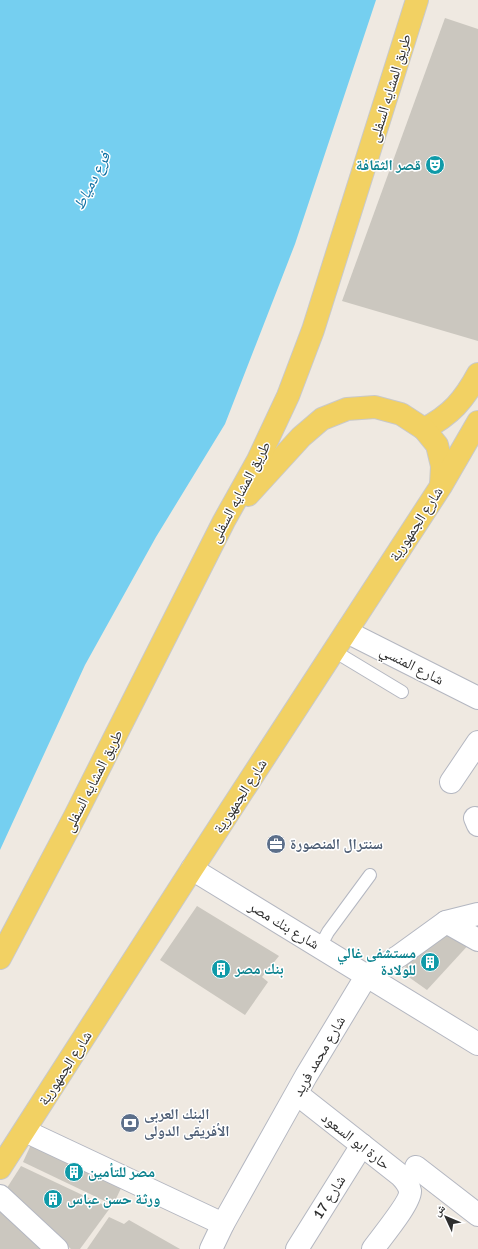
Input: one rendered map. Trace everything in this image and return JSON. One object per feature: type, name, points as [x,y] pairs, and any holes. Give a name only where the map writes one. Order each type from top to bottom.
[{"type":"main road","name":"طريق المشايه السفلى","points":[[0,958],[79,809],[224,521],[261,453],[288,396],[313,330],[418,0]]},
{"type":"main road","points":[[424,429],[441,420],[460,402],[478,374]]},
{"type":"main road","points":[[224,521],[301,437],[322,419],[347,409],[374,407],[401,414],[424,429],[437,445],[439,452],[442,466],[440,486]]},
{"type":"main road","name":"شارع الجمهورية","points":[[0,1168],[476,431]]},
{"type":"street","name":"شارع المنسي","points":[[347,632],[478,698]]},
{"type":"street","points":[[451,782],[478,742]]},
{"type":"street","name":"شارع بنك مصر","points":[[192,869],[478,1044]]},
{"type":"street","name":"شارع محمد فريد","points":[[211,1249],[223,1224],[306,1076],[367,975],[399,956],[446,922],[478,914]]},
{"type":"street","points":[[446,922],[478,940]]},
{"type":"street","name":"حارة ابو السعود","points":[[297,1094],[400,1175],[406,1182],[410,1191],[408,1201],[373,1249]]},
{"type":"street","points":[[25,1131],[223,1224]]},
{"type":"street","name":"شارع 17","points":[[297,1249],[362,1145]]},
{"type":"street","points":[[416,1166],[478,1215]]},
{"type":"street","points":[[0,1196],[57,1249]]},
{"type":"lane","points":[[334,652],[402,692]]},
{"type":"lane","points":[[320,947],[328,932],[370,875]]},
{"type":"water","name":"فرع دمياط","points":[[0,0],[376,0],[295,244],[225,424],[156,537],[85,665],[0,850]]},
{"type":"building","name":"قصر الثقافة","points":[[445,18],[478,29],[478,341],[342,301]]},
{"type":"building","name":"بنك مصر","points":[[197,906],[279,956],[262,977],[268,982],[245,1015],[160,960]]},
{"type":"building","name":"مستشفى غالي للولادة","points":[[446,925],[472,941],[427,990],[403,973],[412,951]]},
{"type":"building","name":"مصر للتأمين","points":[[35,1136],[124,1182],[113,1205],[23,1162]]},
{"type":"building","name":"ورثة حسن عباس","points":[[21,1166],[110,1208],[80,1249],[71,1249],[5,1191]]},
{"type":"building","points":[[0,1212],[46,1249],[0,1249]]},
{"type":"building","name":"ورثة حسن عباس","points":[[109,1217],[124,1224],[129,1220],[180,1249],[87,1249]]},
{"type":"place","name":"قصر الثقافة","points":[[435,165]]},
{"type":"place","name":"سنترال المنصورة","points":[[276,844]]},
{"type":"place","name":"مستشفى غالي للولادة","points":[[430,962]]},
{"type":"place","name":"بنك مصر","points":[[221,969]]},
{"type":"place","name":"البنك العربى الأفريقى الدولى","points":[[130,1123]]},
{"type":"place","name":"مصر للتأمين","points":[[74,1172]]},
{"type":"place","name":"ورثة حسن عباس","points":[[53,1199]]}]
